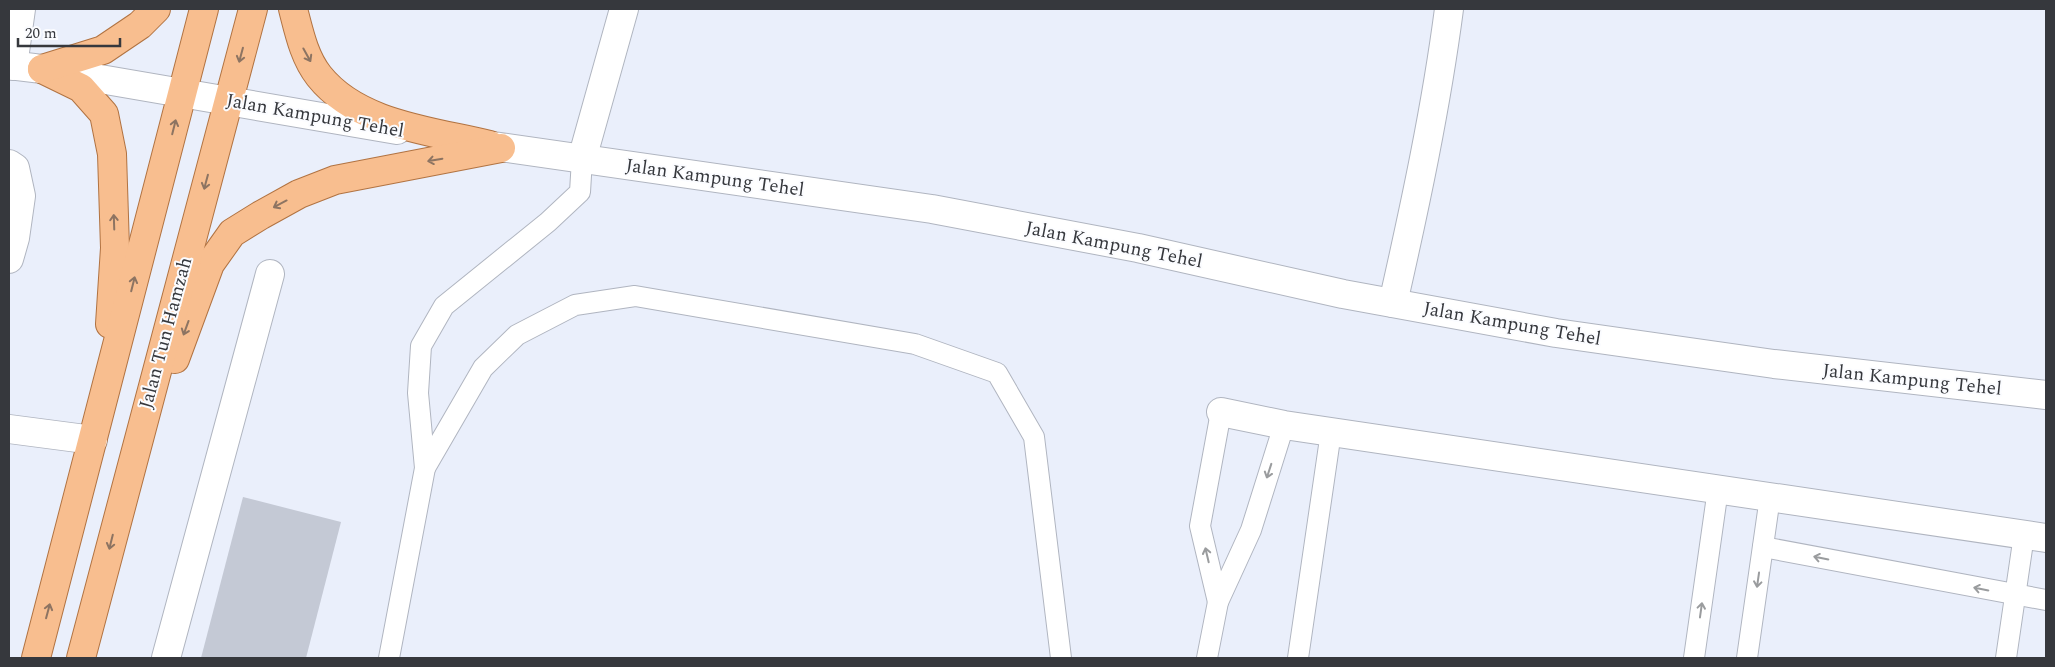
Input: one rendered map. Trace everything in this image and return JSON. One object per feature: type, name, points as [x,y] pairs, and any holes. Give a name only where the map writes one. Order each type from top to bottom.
[{"type":"main road","points":[[42,69],[103,50],[140,26],[156,9]]},
{"type":"main road","points":[[36,658],[204,9]]},
{"type":"main road","name":"Jalan Tun Hamzah","points":[[81,658],[253,9]]},
{"type":"main road","points":[[293,9],[303,48],[319,75],[340,98],[378,119],[500,148]]},
{"type":"main road","points":[[42,69],[80,88],[104,114],[109,138],[112,154],[115,248],[105,393]]},
{"type":"main road","points":[[121,502],[210,264],[232,233],[299,194],[334,180],[500,148]]},
{"type":"street","points":[[11,65],[21,9]]},
{"type":"street","points":[[582,159],[624,9]]},
{"type":"street","points":[[1393,304],[1414,208],[1442,58],[1449,9]]},
{"type":"street","name":"Jalan Kampung Tehel","points":[[11,65],[500,148],[932,209],[1138,248],[1393,304],[1556,333],[1774,364],[2046,395]]},
{"type":"street","points":[[9,164],[15,168],[21,196],[15,238],[9,259]]},
{"type":"street","points":[[166,658],[270,274]]},
{"type":"street","points":[[1221,412],[1284,425],[2035,536]]},
{"type":"street","points":[[9,429],[93,440]]},
{"type":"lane","points":[[389,658],[426,468],[418,393],[421,346],[444,306],[548,222],[580,192],[582,159]]},
{"type":"lane","points":[[426,468],[484,368],[517,335],[575,305],[635,296],[915,344],[997,373],[1034,437],[1061,658]]},
{"type":"lane","points":[[1218,602],[1200,526],[1221,412]]},
{"type":"lane","points":[[1207,658],[1218,602],[1251,530],[1284,425]]},
{"type":"lane","points":[[1298,658],[1331,432]]},
{"type":"lane","points":[[1694,658],[1718,489]]},
{"type":"lane","points":[[1747,658],[1770,497]]},
{"type":"lane","points":[[2006,658],[2015,595],[2035,536]]},
{"type":"lane","points":[[1763,547],[2046,600]]},
{"type":"building","points":[[243,497],[341,522],[306,658],[201,658]]}]
